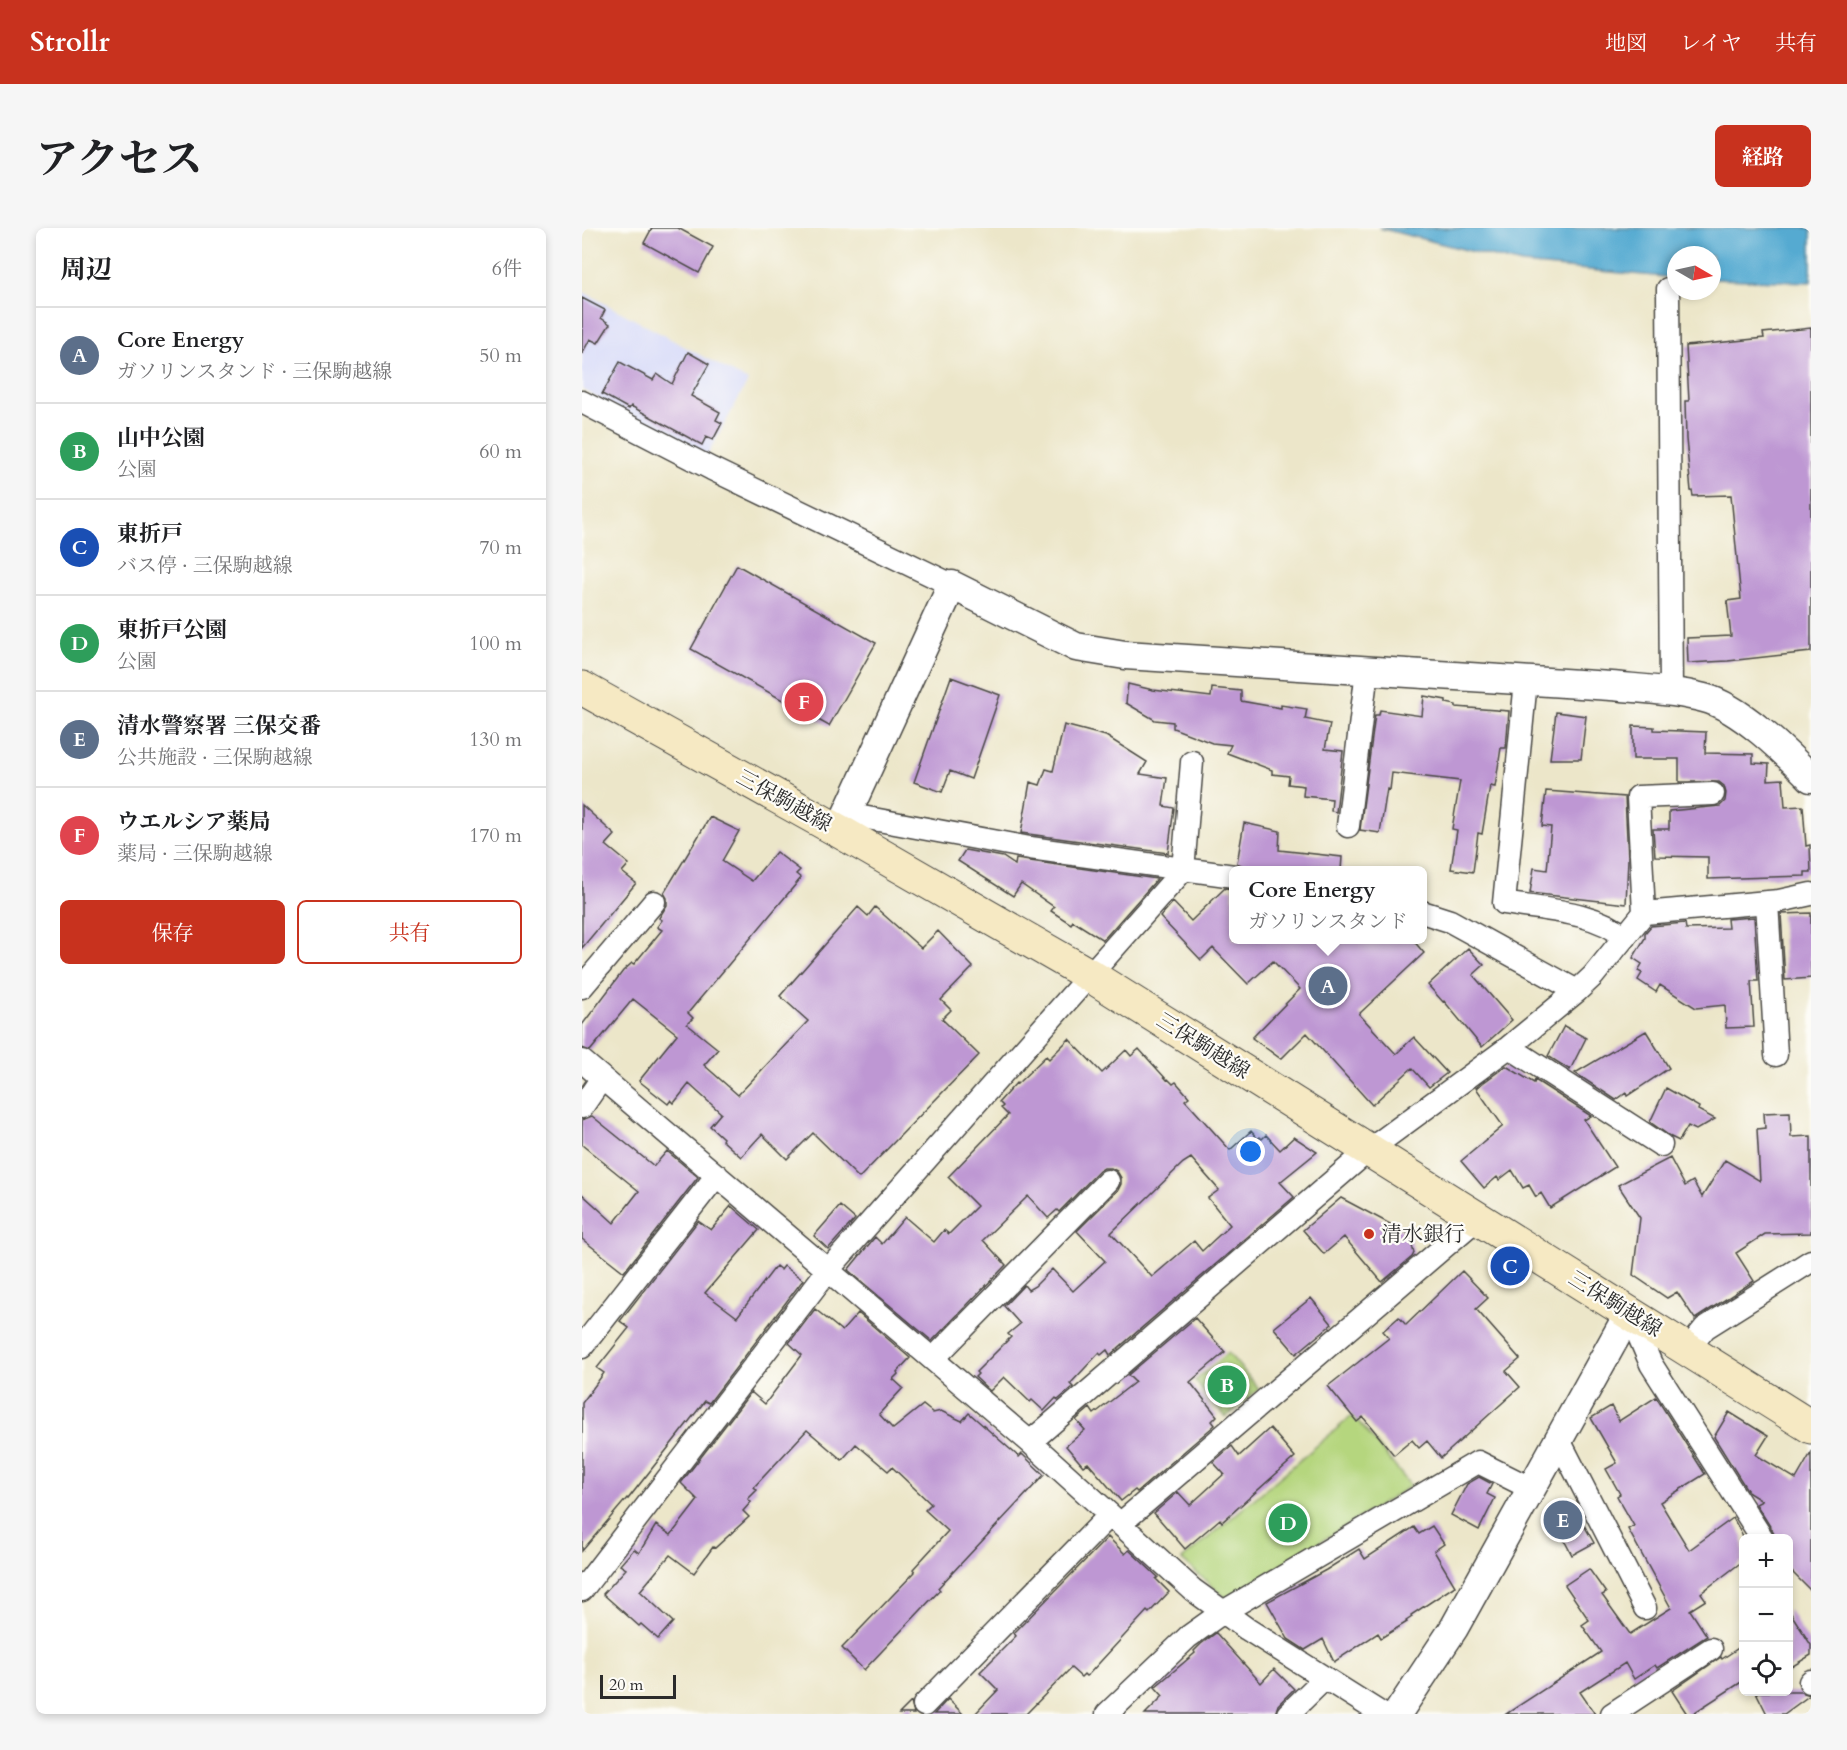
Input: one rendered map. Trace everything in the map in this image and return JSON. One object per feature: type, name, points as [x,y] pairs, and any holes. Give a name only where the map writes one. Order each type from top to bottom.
[{"type":"main road","name":"三保駒越線","points":[[582,688],[842,823],[1091,976],[1811,1427]]},
{"type":"street","points":[[1668,300],[1671,692]]},
{"type":"street","points":[[582,402],[712,469],[1076,647],[1125,655],[1526,681],[1671,692],[1706,698],[1736,712],[1789,756],[1811,778]]},
{"type":"street","points":[[952,585],[842,823],[1229,876]]},
{"type":"street","points":[[1348,826],[1367,670]]},
{"type":"street","points":[[1526,681],[1504,903],[1585,917],[1613,928],[1625,937]]},
{"type":"street","points":[[582,1590],[828,1270],[1184,870],[1192,762]]},
{"type":"street","points":[[1030,1442],[1369,1150],[1509,1047],[1593,976],[1644,913],[1638,797],[1713,794]]},
{"type":"street","points":[[1644,913],[1767,902],[1811,894]]},
{"type":"street","points":[[582,987],[654,902]]},
{"type":"street","points":[[1767,902],[1776,1055]]},
{"type":"street","points":[[1427,914],[1450,921],[1577,991]]},
{"type":"street","points":[[1509,1047],[1660,1145]]},
{"type":"street","points":[[582,1061],[1030,1442],[1192,1590],[1247,1629],[1382,1714]]},
{"type":"street","points":[[582,1107],[602,1078]]},
{"type":"street","points":[[582,1347],[717,1175]]},
{"type":"street","points":[[933,1359],[1108,1181]]},
{"type":"street","points":[[924,1705],[1115,1519],[1478,1218]]},
{"type":"street","points":[[1688,1349],[1705,1328],[1811,1261]]},
{"type":"street","points":[[1397,1714],[1454,1628],[1629,1313]]},
{"type":"street","points":[[1629,1313],[1651,1364],[1759,1534]]},
{"type":"street","points":[[1559,1440],[1645,1608]]},
{"type":"street","points":[[1107,1714],[1188,1637],[1223,1612],[1478,1462],[1532,1489]]},
{"type":"street","points":[[1612,1714],[1711,1649]]},
{"type":"street","points":[[1288,1714],[1325,1678]]},
{"type":"shaded area","points":[[582,291],[748,381],[706,458],[582,389]]},
{"type":"green space","points":[[1228,1353],[1259,1389],[1226,1417],[1195,1381]]},
{"type":"green space","points":[[1353,1415],[1411,1486],[1227,1599],[1182,1560]]},
{"type":"water","points":[[1379,228],[1811,228],[1811,282],[1721,279],[1721,246],[1667,246],[1667,277],[1522,264]]},
{"type":"building","points":[[652,228],[678,228],[713,247],[699,273],[644,243]]},
{"type":"building","points":[[582,298],[605,310],[601,318],[610,324],[598,343],[590,339],[582,354]]},
{"type":"building","points":[[1811,328],[1811,652],[1688,663],[1687,638],[1731,636],[1727,601],[1741,599],[1731,495],[1693,496],[1691,491],[1686,439],[1685,401],[1689,401],[1686,346],[1764,338],[1763,333]]},
{"type":"building","points":[[688,352],[709,364],[691,396],[720,412],[716,420],[722,423],[713,440],[706,437],[702,445],[631,406],[629,409],[602,394],[620,362],[653,380],[657,374],[672,384]]},
{"type":"building","points":[[737,565],[876,643],[829,726],[691,649]]},
{"type":"building","points":[[951,677],[1000,695],[971,779],[950,771],[942,792],[914,782]]},
{"type":"building","points":[[1128,684],[1153,690],[1211,697],[1212,688],[1241,691],[1241,701],[1281,708],[1281,705],[1307,709],[1305,719],[1330,724],[1325,749],[1343,751],[1336,812],[1331,811],[1332,799],[1303,796],[1304,786],[1288,784],[1289,776],[1272,774],[1272,770],[1227,753],[1231,745],[1212,743],[1173,728],[1173,722],[1155,720],[1126,703]]},
{"type":"building","points":[[1424,696],[1446,700],[1446,703],[1456,705],[1456,707],[1509,711],[1506,748],[1501,748],[1495,787],[1490,786],[1482,834],[1478,833],[1473,872],[1451,869],[1457,830],[1452,829],[1460,781],[1392,773],[1380,833],[1360,830],[1375,715],[1379,715],[1380,710],[1422,716]]},
{"type":"building","points":[[1556,712],[1586,716],[1581,759],[1550,759]]},
{"type":"building","points":[[1064,725],[1106,736],[1147,762],[1140,774],[1167,778],[1163,806],[1174,808],[1168,853],[1021,833],[1030,782],[1040,785],[1046,769],[1053,771]]},
{"type":"building","points":[[1633,726],[1654,727],[1654,730],[1706,732],[1705,753],[1753,754],[1753,763],[1769,764],[1768,780],[1783,779],[1785,807],[1803,806],[1806,846],[1810,845],[1811,872],[1805,872],[1805,876],[1708,879],[1708,857],[1655,856],[1653,829],[1669,829],[1669,811],[1720,806],[1725,801],[1726,793],[1724,786],[1719,782],[1679,782],[1679,759],[1633,759]]},
{"type":"building","points":[[1546,791],[1625,797],[1628,859],[1626,904],[1530,893],[1534,868],[1547,870],[1551,827],[1542,826]]},
{"type":"building","points":[[582,805],[615,835],[606,845],[629,864],[622,872],[636,883],[582,948]]},
{"type":"building","points":[[710,817],[739,831],[722,861],[752,881],[776,852],[800,870],[796,874],[801,878],[688,1013],[693,1018],[687,1024],[718,1049],[704,1065],[738,1095],[808,1021],[780,996],[858,907],[868,916],[875,907],[921,948],[938,931],[973,967],[941,1000],[951,1010],[942,1019],[979,1055],[859,1178],[813,1133],[787,1159],[762,1134],[741,1157],[710,1126],[721,1113],[689,1084],[674,1103],[671,1100],[668,1104],[639,1081],[677,1034],[633,999],[590,1051],[582,1048],[582,1025],[623,971],[632,963],[634,964],[662,930],[657,927],[662,920],[659,918],[667,905],[664,893]]},
{"type":"building","points":[[1244,823],[1280,831],[1279,850],[1342,857],[1341,866],[1243,866],[1237,863]]},
{"type":"building","points":[[965,850],[1003,857],[1015,865],[1016,859],[1157,879],[1103,940],[1073,921],[1071,924],[1051,911],[1054,907],[1021,884],[1013,896],[958,861]]},
{"type":"building","points":[[1225,888],[1229,888],[1229,944],[1416,944],[1424,953],[1359,1014],[1396,1054],[1414,1037],[1447,1073],[1429,1087],[1412,1068],[1372,1105],[1307,1033],[1281,1059],[1252,1038],[1300,989],[1273,961],[1248,984],[1213,948],[1201,960],[1160,917],[1173,902],[1191,921]]},
{"type":"building","points":[[1811,913],[1811,978],[1785,980],[1781,914]]},
{"type":"building","points":[[1754,917],[1758,981],[1751,981],[1754,1027],[1726,1028],[1725,1005],[1696,1008],[1660,985],[1656,992],[1638,980],[1642,973],[1638,971],[1642,964],[1633,958],[1651,926],[1685,923],[1686,929],[1728,928],[1727,919]]},
{"type":"building","points":[[1468,948],[1484,965],[1473,975],[1512,1020],[1482,1047],[1428,985]]},
{"type":"building","points":[[1564,1026],[1586,1038],[1570,1070],[1548,1056]]},
{"type":"building","points":[[1646,1031],[1669,1068],[1627,1096],[1626,1093],[1616,1100],[1575,1073]]},
{"type":"building","points":[[1069,1039],[1102,1073],[1126,1050],[1131,1056],[1139,1049],[1167,1080],[1173,1084],[1176,1082],[1189,1097],[1185,1100],[1230,1150],[1251,1131],[1258,1139],[1266,1135],[1280,1150],[1294,1137],[1317,1152],[1280,1182],[1294,1197],[1110,1355],[1107,1350],[1101,1355],[1099,1353],[1070,1384],[1073,1387],[1058,1400],[1056,1398],[1044,1411],[1032,1400],[1030,1402],[1004,1377],[990,1391],[975,1377],[978,1374],[976,1372],[1011,1337],[1008,1334],[1020,1324],[1004,1306],[1024,1285],[1028,1290],[1035,1286],[1052,1269],[1073,1291],[1105,1261],[1077,1231],[1118,1190],[1121,1178],[1117,1171],[1104,1168],[1099,1171],[1059,1212],[1057,1210],[1048,1218],[1028,1196],[983,1240],[1006,1265],[932,1341],[848,1270],[875,1237],[882,1244],[905,1217],[934,1242],[944,1230],[949,1234],[977,1206],[948,1177],[1008,1115],[999,1102],[1046,1056],[1049,1059]],"holes":[[[1191,1158],[1219,1190],[1208,1198],[1230,1225],[1202,1251],[1194,1241],[1152,1277],[1111,1233],[1183,1163]]]},
{"type":"building","points":[[1506,1066],[1534,1083],[1535,1080],[1591,1116],[1584,1120],[1615,1167],[1550,1208],[1541,1193],[1536,1197],[1529,1185],[1523,1188],[1512,1170],[1499,1180],[1497,1177],[1484,1188],[1461,1161],[1503,1126],[1476,1088]]},
{"type":"building","points":[[1666,1088],[1715,1119],[1696,1130],[1688,1126],[1679,1141],[1671,1137],[1650,1122]]},
{"type":"building","points":[[1790,1112],[1791,1137],[1811,1136],[1811,1233],[1765,1234],[1736,1253],[1754,1281],[1695,1319],[1677,1292],[1667,1298],[1633,1275],[1640,1218],[1618,1185],[1670,1158],[1685,1186],[1693,1181],[1702,1197],[1725,1160],[1760,1181],[1757,1129],[1765,1128],[1764,1113]]},
{"type":"building","points":[[592,1116],[654,1166],[667,1151],[698,1177],[624,1272],[582,1239],[582,1194],[614,1223],[639,1191],[582,1145],[582,1120]]},
{"type":"building","points":[[1341,1198],[1409,1234],[1414,1253],[1412,1257],[1382,1282],[1344,1237],[1324,1254],[1303,1230]]},
{"type":"building","points":[[731,1206],[759,1230],[705,1293],[737,1317],[776,1266],[781,1270],[784,1266],[803,1280],[709,1403],[705,1401],[628,1499],[582,1551],[582,1403],[604,1373],[597,1368],[629,1328],[620,1321],[698,1221],[711,1230]]},
{"type":"building","points":[[840,1206],[855,1219],[828,1249],[814,1236]]},
{"type":"building","points":[[1462,1271],[1488,1298],[1476,1309],[1520,1359],[1506,1371],[1520,1387],[1441,1458],[1427,1441],[1419,1448],[1412,1440],[1394,1455],[1363,1417],[1357,1422],[1328,1386],[1389,1338],[1383,1331],[1399,1317],[1406,1325]]},
{"type":"building","points":[[1311,1298],[1332,1324],[1296,1354],[1274,1328]]},
{"type":"building","points":[[815,1309],[842,1331],[858,1313],[910,1358],[893,1379],[903,1388],[879,1414],[893,1429],[923,1405],[933,1413],[941,1411],[962,1421],[969,1413],[1019,1457],[1022,1454],[1044,1475],[864,1670],[842,1648],[915,1572],[913,1569],[948,1531],[925,1510],[931,1504],[892,1467],[888,1471],[856,1444],[842,1460],[807,1430],[754,1487],[757,1490],[748,1499],[751,1502],[743,1511],[749,1517],[715,1548],[713,1547],[694,1573],[670,1555],[640,1591],[673,1622],[658,1639],[641,1624],[639,1626],[603,1594],[626,1569],[620,1565],[634,1549],[639,1553],[656,1525],[671,1535],[698,1500],[681,1483],[751,1392],[765,1404],[802,1355],[789,1343]]},
{"type":"building","points":[[1195,1318],[1225,1352],[1190,1382],[1217,1416],[1212,1421],[1215,1425],[1137,1492],[1135,1490],[1121,1501],[1088,1463],[1083,1466],[1066,1446],[1085,1430],[1076,1420],[1090,1408],[1094,1414],[1135,1382],[1128,1375]]},
{"type":"building","points":[[1656,1397],[1705,1474],[1660,1502],[1689,1550],[1733,1518],[1742,1534],[1739,1534],[1739,1564],[1701,1593],[1706,1600],[1690,1610],[1707,1636],[1657,1668],[1655,1665],[1634,1679],[1625,1663],[1580,1692],[1595,1714],[1506,1714],[1601,1652],[1582,1625],[1589,1620],[1565,1585],[1589,1569],[1606,1593],[1602,1595],[1630,1634],[1671,1608],[1628,1529],[1634,1526],[1617,1496],[1620,1494],[1606,1469],[1617,1463],[1591,1418],[1611,1406],[1619,1421]]},
{"type":"building","points":[[1729,1412],[1768,1436],[1756,1455],[1796,1479],[1811,1453],[1811,1591],[1793,1573],[1793,1534],[1774,1534],[1756,1504],[1762,1501],[1749,1493],[1714,1437]]},
{"type":"building","points":[[1270,1428],[1295,1457],[1222,1522],[1220,1519],[1185,1549],[1154,1513],[1178,1492],[1190,1505],[1224,1474],[1213,1462],[1232,1446],[1239,1456]]},
{"type":"building","points":[[1479,1477],[1492,1484],[1487,1494],[1495,1498],[1479,1530],[1451,1515],[1467,1484]]},
{"type":"building","points":[[1575,1509],[1594,1543],[1572,1555],[1554,1521]]},
{"type":"building","points":[[1432,1526],[1444,1544],[1434,1551],[1455,1586],[1411,1615],[1412,1617],[1407,1622],[1381,1638],[1378,1633],[1334,1662],[1323,1639],[1305,1650],[1288,1639],[1267,1602],[1359,1549],[1365,1559],[1414,1527],[1419,1534]]},
{"type":"building","points":[[1108,1537],[1125,1554],[1129,1550],[1158,1577],[1156,1579],[1169,1592],[1149,1613],[1147,1611],[1089,1674],[1081,1677],[1071,1668],[1026,1714],[975,1714],[998,1690],[980,1672],[1016,1636],[1014,1633]]},
{"type":"building","points":[[1793,1617],[1811,1645],[1811,1655],[1793,1666]]},
{"type":"building","points":[[1216,1633],[1261,1683],[1274,1669],[1294,1689],[1278,1705],[1275,1714],[1145,1714],[1163,1696],[1155,1687]]},
{"type":"building","points":[[1739,1648],[1739,1684],[1692,1714],[1687,1714],[1672,1691],[1721,1657],[1722,1659]]},
{"type":"building","points":[[1793,1692],[1810,1695],[1784,1714],[1767,1714],[1758,1696],[1793,1696]]},
{"type":"building","points":[[948,1699],[963,1714],[934,1714]]},
{"type":"building","points":[[911,1702],[914,1714],[899,1714]]},
{"type":"place","name":"ウエルシア薬局","points":[[804,702]]},
{"type":"place","name":"Core Energy","points":[[1328,986]]},
{"type":"place","name":"清水銀行","points":[[1369,1234]]},
{"type":"place","name":"東折戸","points":[[1510,1266]]},
{"type":"place","name":"山中公園","points":[[1227,1385]]},
{"type":"place","name":"清水警察署 三保交番","points":[[1563,1520]]},
{"type":"place","name":"東折戸公園","points":[[1288,1523]]}]
